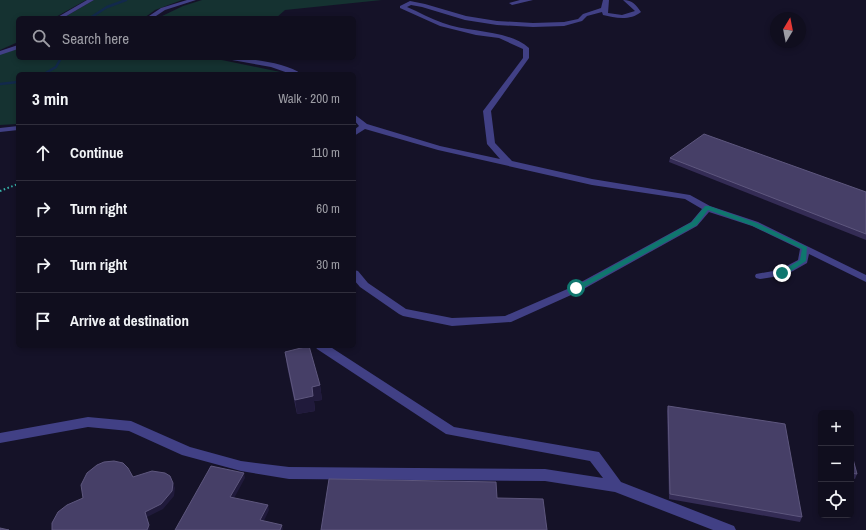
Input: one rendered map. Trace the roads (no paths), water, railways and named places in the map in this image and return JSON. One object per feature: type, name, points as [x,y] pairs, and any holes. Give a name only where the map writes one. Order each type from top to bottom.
[{"type":"street","points":[[63,16],[90,0]]},
{"type":"street","points":[[152,16],[163,9],[193,0]]},
{"type":"street","points":[[512,3],[530,0]]},
{"type":"street","points":[[606,0],[604,9],[606,14],[615,17],[629,17],[638,12],[634,5],[626,0]]},
{"type":"street","points":[[509,163],[491,144],[487,111],[526,58],[526,48],[500,36],[476,33],[442,25],[402,7],[410,3],[423,4],[465,18],[497,23],[533,25],[564,24],[580,20],[585,15],[604,9]]},
{"type":"street","points":[[0,53],[16,48]]},
{"type":"street","points":[[245,60],[272,64],[293,72]]},
{"type":"street","points":[[356,118],[364,126],[438,148],[592,182],[687,197],[707,208],[755,224],[866,279]]},
{"type":"street","points":[[356,132],[364,126]]},
{"type":"street","points":[[0,130],[16,128]]},
{"type":"street","points":[[356,275],[364,285],[403,312],[452,322],[507,319],[576,288],[694,224],[707,208]]},
{"type":"street","points":[[760,276],[782,273],[803,261],[805,248]]},
{"type":"street","points":[[324,348],[451,431],[594,456],[616,486]]},
{"type":"street","points":[[0,438],[88,422],[131,426],[187,451],[241,466],[289,473],[545,475],[616,486],[729,530]]},
{"type":"waterway","points":[[93,16],[107,7],[126,0]]},
{"type":"waterway","points":[[47,72],[56,67],[60,60]]},
{"type":"waterway","points":[[0,84],[16,82]]}]
